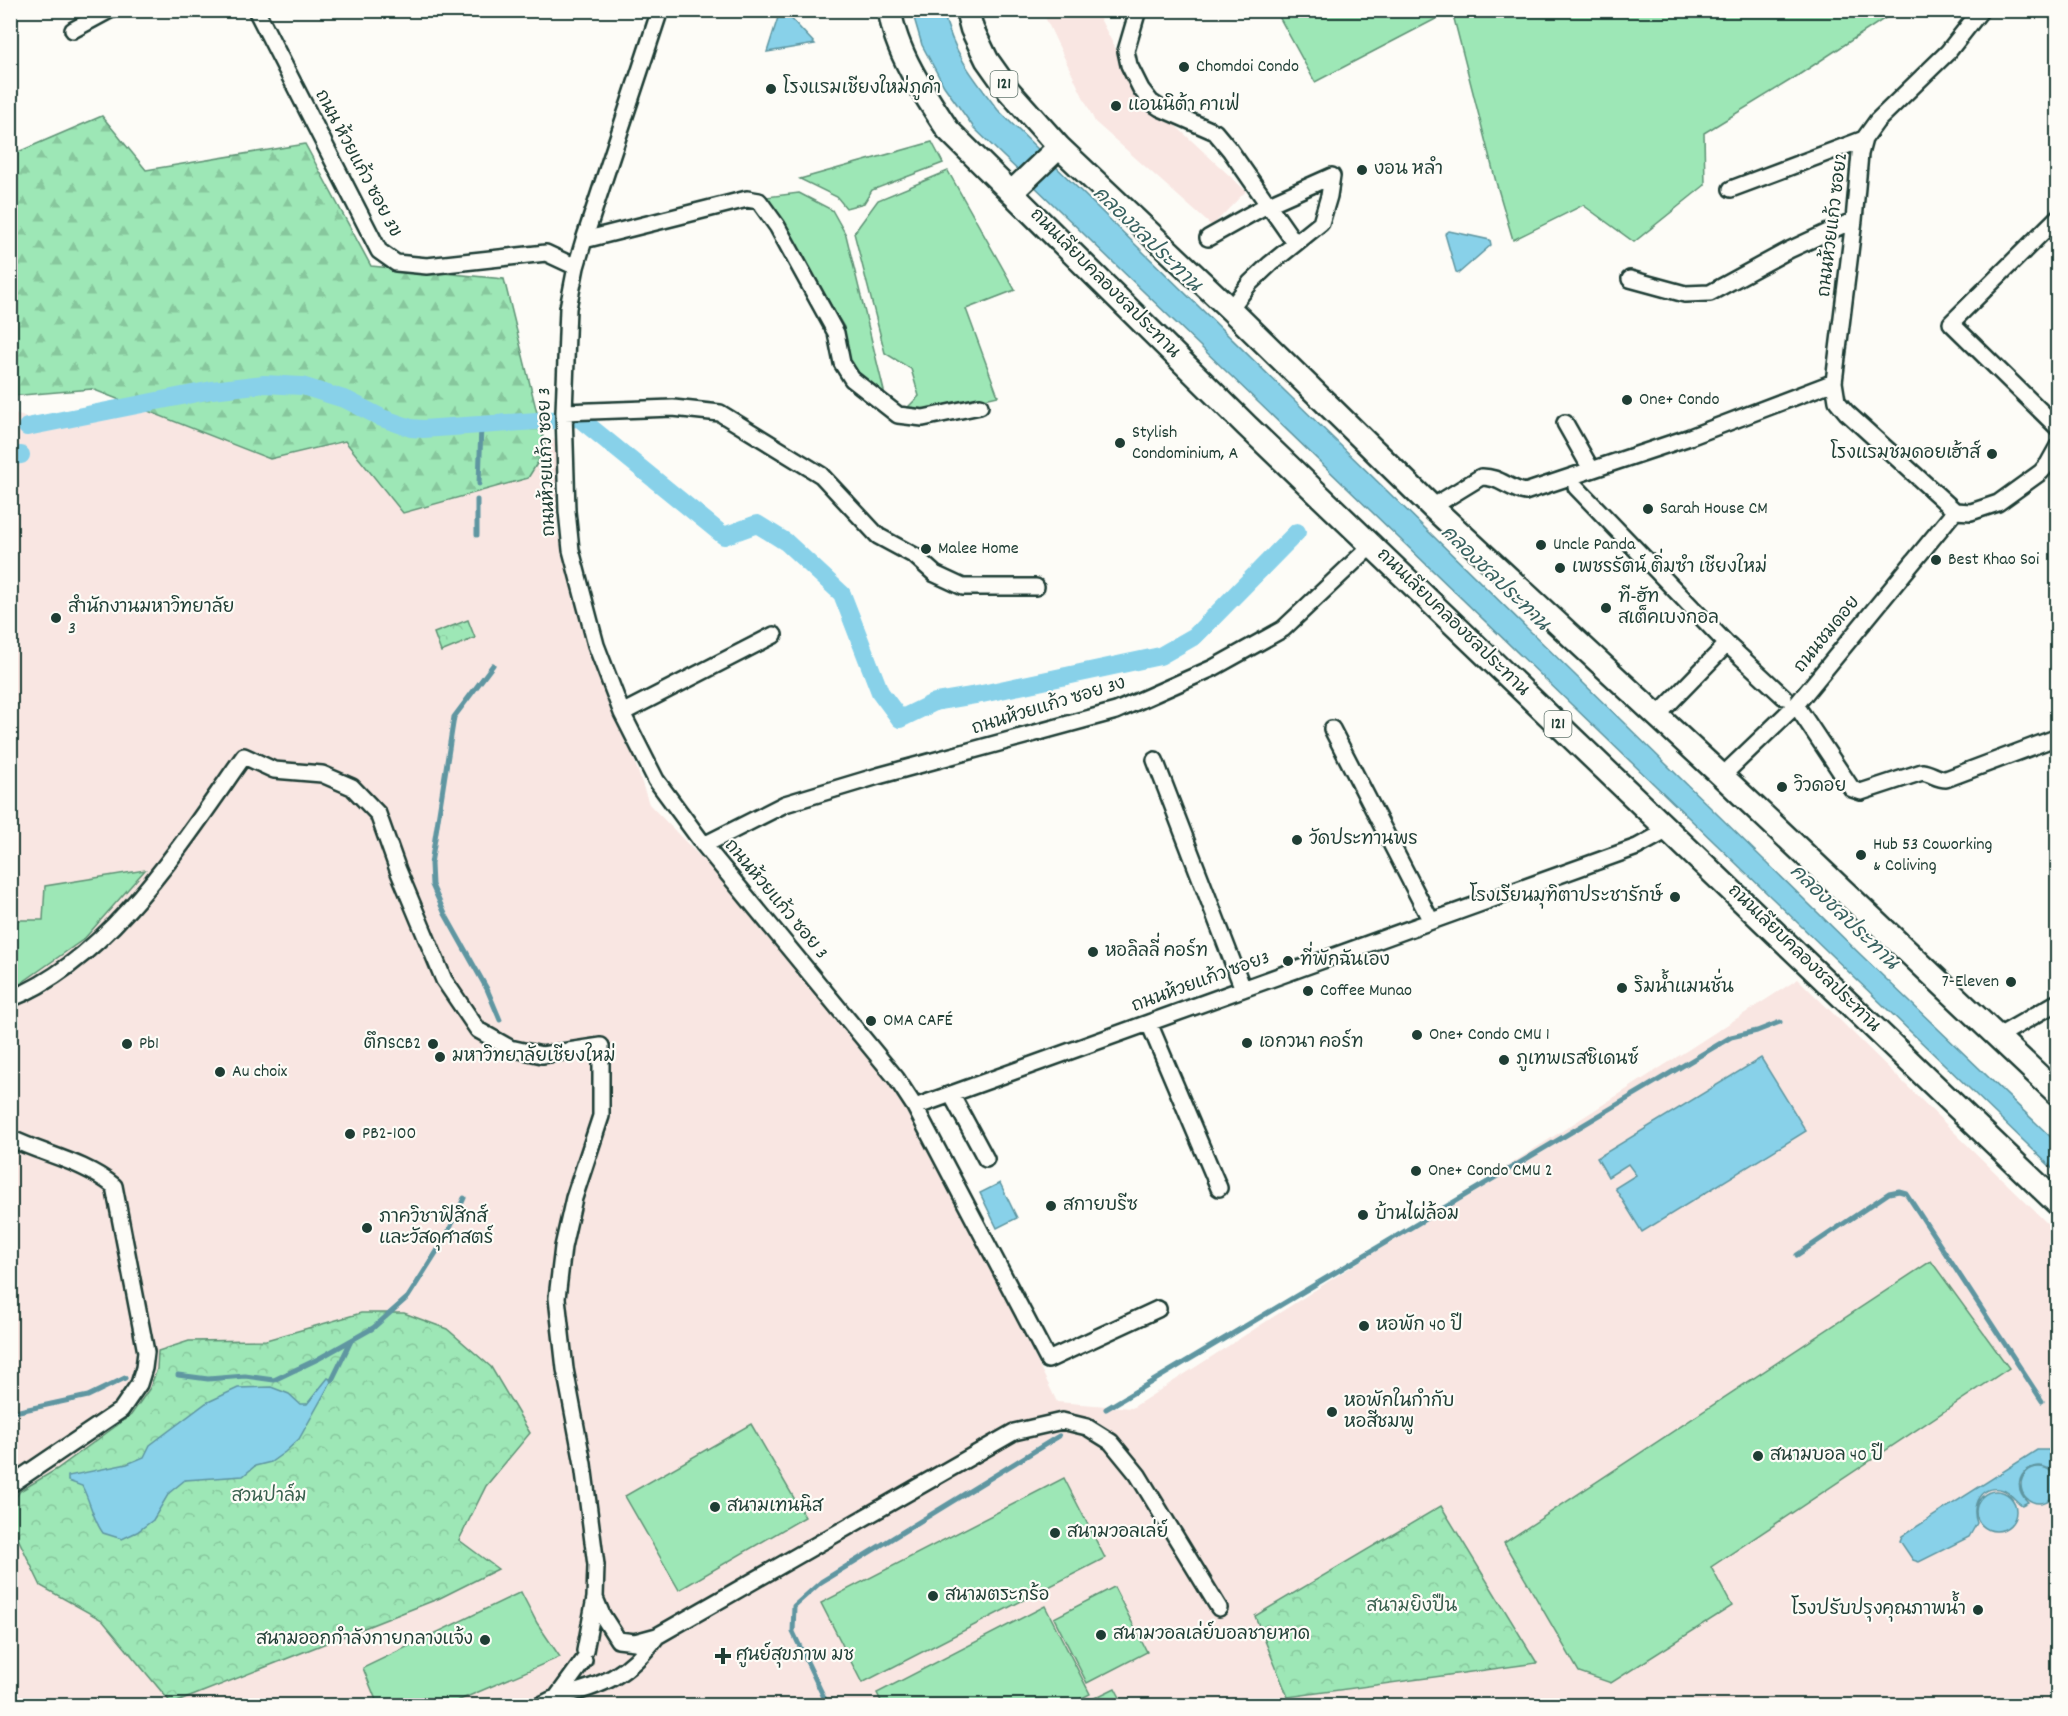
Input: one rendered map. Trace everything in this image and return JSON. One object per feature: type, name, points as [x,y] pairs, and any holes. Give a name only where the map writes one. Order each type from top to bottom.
[{"type":"main road","name":"ถนนเลียบคลองชลประทาน","points":[[890,10],[891,23],[909,67],[948,130],[1016,189],[1174,355],[2058,1204]]},
{"type":"main road","name":"121","points":[[967,10],[972,28],[987,60],[1055,151],[1230,309],[1432,507],[1722,776],[2058,1094]]},
{"type":"main road","points":[[1016,189],[1055,151]]},
{"type":"street","points":[[73,30],[110,10]]},
{"type":"street","name":"ถนน ห้วยแก้ว ซอย 3ข","points":[[256,10],[379,251],[396,263],[427,266],[546,253],[576,267]]},
{"type":"street","name":"ถนนห้วยแก้ว ซอย 3","points":[[660,10],[584,240],[568,308],[564,412],[567,511],[571,550],[596,645],[622,712],[656,780],[704,845],[896,1077],[915,1107],[1048,1360],[1158,1309]]},
{"type":"street","points":[[1138,10],[1126,51],[1129,65],[1141,89],[1150,102],[1160,108],[1215,132],[1295,243]]},
{"type":"street","name":"ถนนห้วยแก้ว ซอย2","points":[[1834,382],[1860,154],[1864,139],[1877,121],[1948,52],[1981,10]]},
{"type":"street","points":[[1731,189],[1864,139]]},
{"type":"street","points":[[1208,237],[1267,205],[1332,176],[1321,223],[1270,264],[1250,283],[1230,309]]},
{"type":"street","points":[[584,240],[747,199],[759,201],[777,226],[836,333],[842,363],[852,379],[898,415],[923,418],[980,406]]},
{"type":"street","points":[[2058,217],[1951,323],[2058,428]]},
{"type":"street","points":[[1630,279],[1685,294],[1710,293],[1789,250],[1854,220]]},
{"type":"street","points":[[1432,507],[1481,477],[1491,476],[1525,492],[1687,438],[1834,382],[1837,401],[1846,412],[1955,511],[1971,512],[1998,503],[2041,472],[2053,468],[2058,446]]},
{"type":"street","points":[[564,412],[673,408],[720,413],[821,475],[878,536],[915,556],[935,574],[963,588],[1036,587]]},
{"type":"street","points":[[1565,423],[1591,470]]},
{"type":"street","points":[[1576,487],[1727,644],[1790,701],[1852,789],[1861,792],[1922,772],[1928,772],[1938,779],[1946,778],[2058,737]]},
{"type":"street","name":"ถนนชมดอย","points":[[1722,776],[1955,511]]},
{"type":"street","name":"ถนนห้วยแก้ว ซอย 3ง","points":[[704,845],[785,804],[878,776],[1116,711],[1213,668],[1283,629],[1372,545]]},
{"type":"street","points":[[622,712],[774,635]]},
{"type":"street","points":[[1657,716],[1727,644]]},
{"type":"street","points":[[1332,729],[1431,921]]},
{"type":"street","points":[[10,999],[27,992],[70,964],[116,923],[167,866],[244,756],[273,770],[322,774],[352,787],[378,813],[398,870],[444,980],[478,1030],[510,1048],[542,1056],[601,1046],[601,1116],[574,1198],[563,1247],[557,1299],[565,1369],[583,1464],[596,1564],[595,1598],[585,1655],[547,1702]]},
{"type":"street","points":[[1155,760],[1243,989]]},
{"type":"street","name":"ถนนห้วยแก้ว ซอย3","points":[[915,1107],[1637,847],[1668,830]]},
{"type":"street","points":[[1997,1037],[2058,1002]]},
{"type":"street","points":[[1149,1023],[1219,1188]]},
{"type":"street","points":[[951,1094],[986,1159]]},
{"type":"street","points":[[10,1138],[76,1163],[114,1185],[146,1352],[140,1384],[121,1410],[10,1485]]},
{"type":"street","points":[[595,1598],[602,1615],[618,1640],[635,1642],[657,1636],[1014,1432],[1062,1421],[1087,1427],[1112,1442],[1138,1474],[1220,1608]]},
{"type":"street","points":[[547,1702],[587,1690],[616,1677],[641,1658],[657,1636]]},
{"type":"shaded area","points":[[1042,11],[1096,11],[1137,90],[1246,191],[1212,226],[1095,122]]},
{"type":"shaded area","name":"มหาวิทยาลัยเชียงใหม่","points":[[163,395],[409,449],[558,439],[557,531],[649,804],[745,903],[907,1106],[989,1263],[1057,1402],[1132,1408],[1798,979],[2057,1233],[2057,1705],[11,1705],[10,413],[53,424]]},
{"type":"green space","points":[[1276,11],[1451,11],[1315,82]]},
{"type":"green space","points":[[1452,11],[1896,11],[1794,78],[1704,133],[1705,185],[1634,242],[1583,205],[1513,240]]},
{"type":"green space","points":[[102,116],[146,170],[305,144],[371,266],[504,279],[546,449],[528,478],[403,513],[345,441],[270,459],[92,389],[11,396],[11,155]]},
{"type":"green space","points":[[932,142],[943,163],[872,190],[864,203],[846,208],[837,197],[800,179]]},
{"type":"green space","points":[[948,171],[1015,290],[966,309],[998,396],[922,413],[906,409],[919,396],[911,369],[885,353],[854,233],[878,200]]},
{"type":"green space","points":[[799,193],[832,210],[846,235],[885,395],[849,364],[844,327],[766,197]]},
{"type":"green space","points":[[468,620],[475,638],[441,652],[434,633]]},
{"type":"green space","points":[[11,705],[16,705],[17,793],[10,792]]},
{"type":"green space","points":[[145,870],[84,939],[17,986],[11,986],[11,920],[43,920],[45,886]]},
{"type":"green space","name":"สนามบอล 40 ปี","points":[[1931,1261],[2009,1368],[1711,1567],[1732,1606],[1611,1683],[1579,1672],[1504,1543]]},
{"type":"green space","name":"สวนปาล์ม","points":[[361,1313],[404,1313],[447,1329],[491,1367],[530,1433],[486,1486],[459,1540],[498,1569],[440,1598],[172,1704],[102,1620],[41,1586],[11,1524],[11,1504],[20,1491],[57,1469],[131,1415],[150,1388],[157,1369],[158,1351],[189,1341],[266,1340]]},
{"type":"green space","name":"สนามเทนนิส","points":[[751,1424],[805,1517],[679,1590],[625,1496]]},
{"type":"green space","name":"สนามตระกร้อ","points":[[1064,1478],[1105,1558],[862,1683],[821,1603]]},
{"type":"green space","name":"สนามยิงปืน","points":[[1441,1506],[1537,1663],[1288,1697],[1255,1616]]},
{"type":"green space","name":"สนามวอลเล่ย์บอลชายหาด","points":[[1114,1587],[1147,1652],[1087,1683],[1054,1618]]},
{"type":"green space","name":"สนามออกกำลังกายกลางแจ้ง","points":[[521,1592],[537,1623],[560,1657],[448,1705],[378,1705],[363,1668]]},
{"type":"green space","points":[[1045,1606],[1090,1694],[1068,1705],[883,1705],[877,1693]]},
{"type":"green space","points":[[1115,1688],[1124,1705],[1080,1705]]},
{"type":"water","points":[[780,11],[784,11],[815,44],[767,52]]},
{"type":"water","points":[[912,11],[943,11],[952,40],[964,63],[998,110],[1861,955],[2057,1143],[2057,1173],[974,128],[944,86],[922,45]]},
{"type":"water","points":[[1449,231],[1490,240],[1491,245],[1459,273],[1456,272],[1445,234]]},
{"type":"water","points":[[1761,1058],[1806,1131],[1642,1232],[1615,1188],[1636,1175],[1628,1164],[1608,1177],[1597,1158]]},
{"type":"water","points":[[1000,1183],[1017,1218],[997,1228],[980,1193]]},
{"type":"water","points":[[328,1378],[332,1380],[299,1439],[285,1452],[271,1462],[255,1466],[243,1476],[185,1480],[169,1493],[153,1520],[137,1532],[122,1539],[103,1533],[96,1522],[82,1486],[68,1481],[68,1476],[127,1464],[144,1457],[150,1445],[206,1403],[238,1388],[271,1387],[289,1394],[300,1404],[307,1404]]},
{"type":"water","points":[[2037,1450],[2049,1450],[2057,1465],[2057,1480],[2051,1471],[2044,1467],[2035,1466],[2028,1470],[2022,1475],[2019,1483],[2021,1492],[2028,1502],[2022,1505],[2003,1490],[1995,1489],[1983,1493],[1976,1503],[1977,1523],[1969,1537],[1919,1562],[1913,1560],[1900,1541],[1902,1536]]},
{"type":"water","points":[[2039,1467],[2051,1473],[2057,1485],[2051,1497],[2039,1503],[2027,1497],[2021,1485],[2027,1473]]},
{"type":"water","points":[[1996,1491],[2010,1497],[2016,1511],[2010,1525],[1996,1531],[1982,1525],[1976,1511],[1982,1497]]},
{"type":"waterway","points":[[27,427],[212,390],[264,384],[302,386],[347,400],[382,418],[411,428],[579,418],[724,536],[757,524],[786,542],[842,594],[880,692],[900,719],[935,702],[1160,656],[1195,636],[1297,532]]},
{"type":"waterway","points":[[479,484],[481,425]]},
{"type":"waterway","points":[[10,456],[21,455]]},
{"type":"waterway","points":[[477,500],[477,535]]},
{"type":"waterway","points":[[493,665],[454,717],[431,864],[432,885],[445,914],[487,989],[500,1020]]},
{"type":"waterway","points":[[1106,1409],[1731,1037],[1757,1031],[1780,1022]]},
{"type":"waterway","points":[[1797,1255],[1889,1193],[1899,1191],[1906,1193],[2042,1401]]},
{"type":"waterway","points":[[178,1375],[208,1379],[245,1376],[274,1380],[318,1359],[373,1328],[408,1297],[446,1237],[464,1198]]},
{"type":"waterway","points":[[332,1380],[351,1341]]},
{"type":"waterway","points":[[10,1413],[88,1396],[125,1378]]},
{"type":"waterway","points":[[828,1706],[793,1632],[794,1606],[821,1582],[1059,1436]]},
{"type":"place","name":"Chomdoi Condo","points":[[1184,67]]},
{"type":"place","name":"โรงแรมเชียงใหม่ภูคำ","points":[[771,89]]},
{"type":"place","name":"แอนนิต้า คาเฟ่","points":[[1116,106]]},
{"type":"place","name":"งอน หลำ","points":[[1362,170]]},
{"type":"place","name":"One+ Condo","points":[[1627,400]]},
{"type":"place","name":"Stylish Condominium, A","points":[[1120,443]]},
{"type":"place","name":"โรงแรมชมดอยเฮ้าส์","points":[[1992,454]]},
{"type":"place","name":"Sarah House CM","points":[[1648,509]]},
{"type":"place","name":"Uncle Panda","points":[[1541,545]]},
{"type":"place","name":"Malee Home","points":[[926,549]]},
{"type":"place","name":"Best Khao Soi","points":[[1936,560]]},
{"type":"place","name":"เพชรรัตน์ ติ่มซำ เชียงใหม่","points":[[1560,568]]},
{"type":"place","name":"ที-ฮัท สเต็คเบงกอล","points":[[1606,608]]},
{"type":"place","name":"สำนักงานมหาวิทยาลัย 3","points":[[56,618]]},
{"type":"place","name":"วิวดอย","points":[[1782,787]]},
{"type":"place","name":"วัดประทานพร","points":[[1297,840]]},
{"type":"place","name":"Hub 53 Coworking & Coliving","points":[[1861,855]]},
{"type":"place","name":"โรงเรียนมุทิตาประชารักษ์","points":[[1675,897]]},
{"type":"place","name":"หอลิลลี่ คอร์ท","points":[[1093,952]]},
{"type":"place","name":"ที่พักฉันเอง","points":[[1288,961]]},
{"type":"place","name":"7-Eleven","points":[[2011,982]]},
{"type":"place","name":"ริมน้ำแมนชั่น","points":[[1622,988]]},
{"type":"place","name":"Coffee Munao","points":[[1308,991]]},
{"type":"place","name":"OMA CAFÉ","points":[[871,1021]]},
{"type":"place","name":"One+ Condo CMU 1","points":[[1417,1035]]},
{"type":"place","name":"เอกวนา คอร์ท","points":[[1247,1043]]},
{"type":"place","name":"Pb1","points":[[127,1044]]},
{"type":"place","name":"ตึกSCB2","points":[[433,1044]]},
{"type":"place","name":"มหาวิทยาลัยเชียงใหม่","points":[[440,1057]]},
{"type":"place","name":"ภูเทพเรสซิเดนซ์","points":[[1504,1060]]},
{"type":"place","name":"Au choix","points":[[220,1072]]},
{"type":"place","name":"PB2-100","points":[[350,1134]]},
{"type":"place","name":"One+ Condo CMU 2","points":[[1416,1171]]},
{"type":"place","name":"สกายบรีซ","points":[[1051,1206]]},
{"type":"place","name":"บ้านไผ่ล้อม","points":[[1363,1215]]},
{"type":"place","name":"ภาควิชาฟิสิกส์ และวัสดุศาสตร์","points":[[367,1228]]},
{"type":"place","name":"หอพัก 40 ปี","points":[[1364,1326]]},
{"type":"place","name":"หอพักในกำกับ หอสีชมพู","points":[[1332,1412]]},
{"type":"place","name":"สนามบอล 40 ปี","points":[[1758,1456]]},
{"type":"place","name":"สนามเทนนิส","points":[[715,1507]]},
{"type":"place","name":"สนามวอลเล่ย์","points":[[1055,1533]]},
{"type":"place","name":"สนามตระกร้อ","points":[[933,1596]]},
{"type":"place","name":"โรงปรับปรุงคุณภาพน้ำ","points":[[1978,1610]]},
{"type":"place","name":"สนามวอลเล่ย์บอลชายหาด","points":[[1101,1635]]},
{"type":"place","name":"สนามออกกำลังกายกลางแจ้ง","points":[[485,1640]]},
{"type":"place","name":"ศูนย์สุขภาพ มช","points":[[723,1656]]},
{"type":"water label","name":"คลองชลประทาน","points":[[1146,240]]},
{"type":"water label","name":"คลองชลประทาน","points":[[1494,579]]},
{"type":"water label","name":"คลองชลประทาน","points":[[1843,918]]}]
